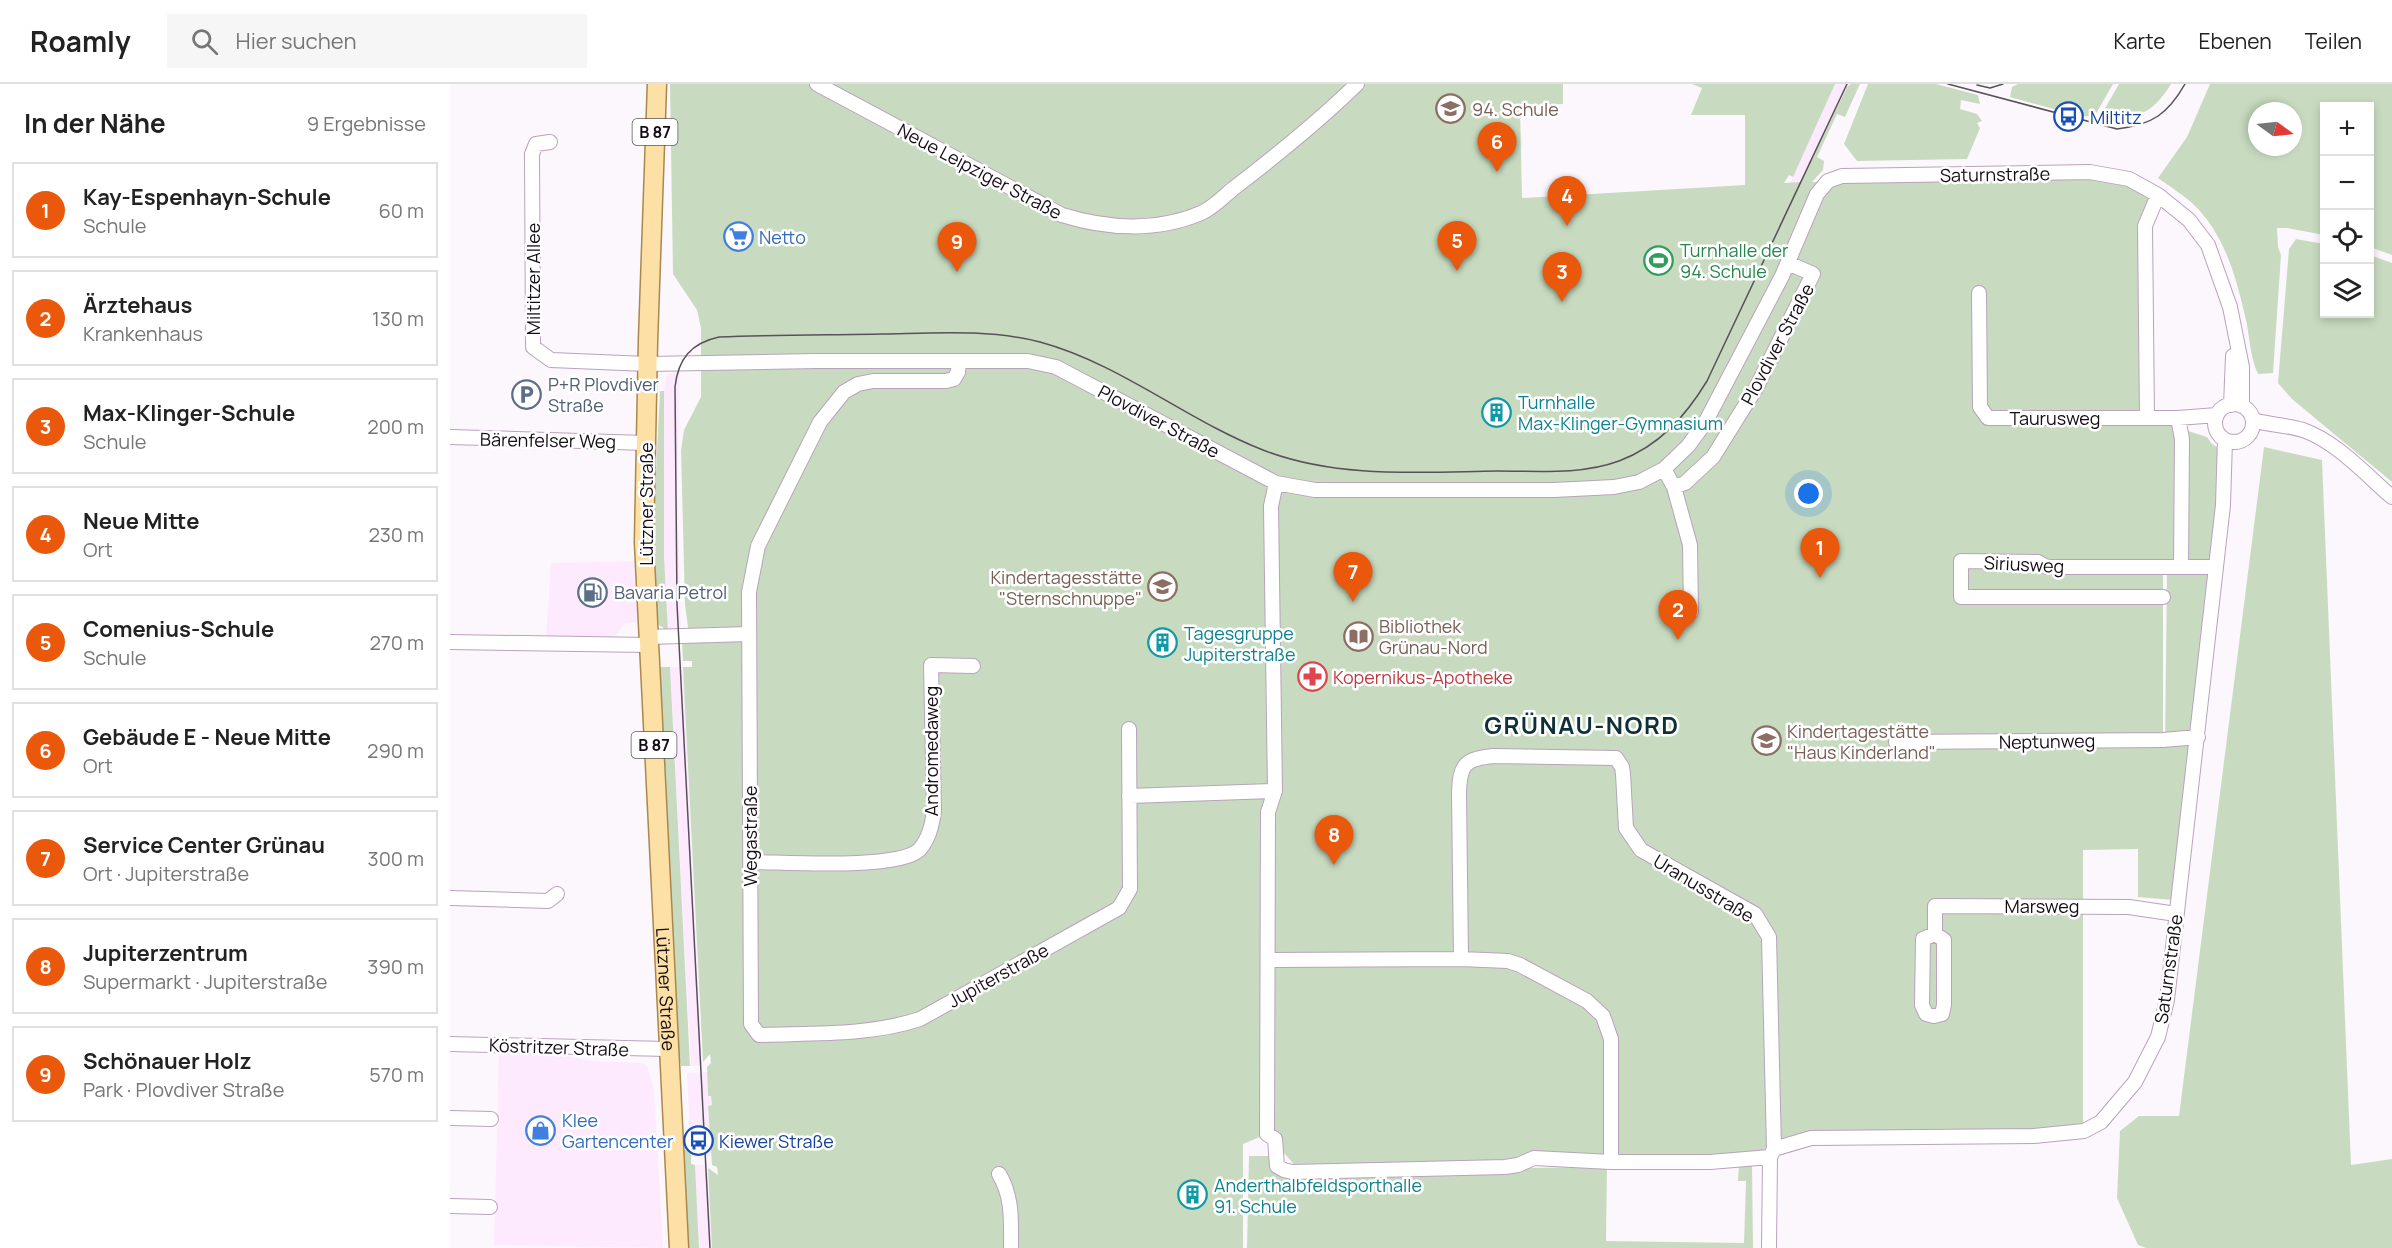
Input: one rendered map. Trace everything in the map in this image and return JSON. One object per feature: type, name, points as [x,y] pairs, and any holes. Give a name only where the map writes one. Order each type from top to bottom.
[{"type":"main road","name":"Lützner Straße","points":[[657,84],[647,364],[644,542],[679,1248]]},
{"type":"street","name":"Neue Leipziger Straße","points":[[817,84],[1062,215],[1102,225],[1125,227],[1182,220],[1204,212],[1314,125],[1357,84]]},
{"type":"street","name":"Miltitzer Allee","points":[[550,142],[536,144],[532,154],[533,346],[551,360],[647,364]]},
{"type":"street","name":"Saturnstraße","points":[[1828,181],[1842,177],[2090,172],[2129,179],[2158,195],[2189,220],[2208,244],[2230,307],[2236,406]]},
{"type":"street","name":"Plovdiver Straße","points":[[647,364],[1028,361],[1056,367],[1276,483],[1316,490],[1614,487],[1639,482],[1664,469],[1688,446],[1706,423],[1788,263],[1817,194],[1828,181]]},
{"type":"street","points":[[2147,417],[2145,226],[2158,195]]},
{"type":"street","name":"Plovdiver Straße","points":[[1674,488],[1685,483],[1713,457],[1756,388],[1784,334],[1814,274],[1788,263]]},
{"type":"street","name":"Taurusweg","points":[[1979,293],[1980,407],[1988,418],[2147,417],[2216,420]]},
{"type":"street","name":"Wegastraße","points":[[759,1035],[751,1024],[749,634],[749,592],[758,546],[826,412],[844,392],[858,384],[873,381],[946,381],[954,379],[958,372],[959,361]]},
{"type":"street","points":[[2236,406],[2250,413],[2252,426],[2244,439],[2230,441],[2218,434],[2216,420],[2223,408],[2236,406]]},
{"type":"street","points":[[2178,418],[2182,439],[2181,567]]},
{"type":"street","points":[[2252,426],[2337,450],[2392,497]]},
{"type":"street","name":"Bärenfelser Weg","points":[[450,438],[646,443]]},
{"type":"street","name":"Saturnstraße","points":[[1772,1153],[1811,1138],[2060,1134],[2084,1131],[2101,1122],[2135,1082],[2158,1037],[2167,1000],[2230,441]]},
{"type":"street","points":[[1664,469],[1674,488],[1690,545],[1691,612]]},
{"type":"street","points":[[1276,483],[1271,506],[1275,791],[1268,808],[1268,1134],[1275,1139],[1277,1166],[1284,1170],[1505,1167],[1518,1166],[1534,1158],[1611,1162],[1710,1162],[1772,1153]]},
{"type":"street","name":"Siriusweg","points":[[2163,597],[1961,597],[1961,561],[2038,562],[2047,567],[2216,567]]},
{"type":"street","points":[[450,642],[649,641],[749,634]]},
{"type":"street","name":"Andromedaweg","points":[[750,862],[870,862],[897,860],[919,850],[931,831],[934,812],[931,665],[973,666]]},
{"type":"street","name":"Jupiterstraße","points":[[759,1035],[863,1032],[894,1027],[920,1018],[1119,908],[1130,889],[1129,729]]},
{"type":"street","name":"Neptunweg","points":[[1896,742],[2163,740],[2198,737]]},
{"type":"street","name":"Uranusstraße","points":[[1461,959],[1459,794],[1463,768],[1468,761],[1493,756],[1616,758],[1623,774],[1626,828],[1641,850],[1755,914],[1769,937],[1772,1153],[1769,1248]]},
{"type":"street","points":[[1129,796],[1275,791]]},
{"type":"street","points":[[450,898],[548,901],[557,894]]},
{"type":"street","name":"Marsweg","points":[[1935,934],[1935,906],[2129,907],[2176,914]]},
{"type":"street","name":"Marsweg","points":[[1935,934],[1944,940],[1944,1005],[1942,1014],[1934,1016],[1926,1014],[1922,1005],[1923,939],[1935,934]]},
{"type":"street","points":[[1268,960],[1461,959],[1508,961],[1520,965],[1587,1001],[1603,1016],[1611,1039],[1611,1162]]},
{"type":"street","name":"Köstritzer Straße","points":[[450,1044],[668,1049]]},
{"type":"street","points":[[450,1118],[491,1119]]},
{"type":"street","points":[[999,1174],[1008,1188],[1011,1248]]},
{"type":"street","points":[[450,1206],[490,1207]]},
{"type":"shaded area","points":[[1835,84],[1851,84],[1840,99],[1798,189],[1790,183]]},
{"type":"shaded area","points":[[680,371],[677,478],[681,630],[668,631],[664,557],[664,391],[666,377],[670,373]]},
{"type":"shaded area","name":"Bavaria Petrol","points":[[637,561],[639,621],[625,624],[613,639],[546,637],[551,563]]},
{"type":"shaded area","points":[[670,667],[683,667],[702,1065],[691,1066]]},
{"type":"shaded area","points":[[499,1053],[556,1054],[592,1061],[642,1063],[647,1066],[654,1089],[663,1248],[494,1245]]},
{"type":"shaded area","points":[[707,1072],[708,1095],[711,1096],[712,1106],[708,1107],[711,1156],[691,1157],[687,1073]]},
{"type":"shaded area","points":[[707,1164],[712,1248],[699,1248],[695,1165]]},
{"type":"green space","points":[[670,84],[1563,84],[1563,104],[1520,106],[1522,198],[1745,185],[1745,115],[1691,115],[1702,88],[1692,84],[1835,84],[1793,177],[1789,175],[1784,183],[1801,182],[1847,87],[1851,84],[1860,84],[1845,117],[1837,114],[1817,157],[1824,161],[1823,170],[1812,182],[2090,172],[2158,195],[2145,227],[2147,417],[2178,418],[2181,567],[2163,567],[2163,744],[2165,744],[2167,574],[2185,572],[2185,430],[2207,437],[2212,444],[2222,450],[2221,490],[2173,900],[2138,897],[2138,849],[2083,850],[2083,1129],[1811,1138],[1770,1157],[1534,1158],[1521,1168],[1607,1167],[1606,1241],[1744,1243],[1746,1181],[1738,1181],[1739,1165],[1752,1164],[1753,1248],[1247,1248],[1249,1156],[1273,1156],[1276,1170],[1300,1171],[1267,1134],[1243,1144],[1243,1248],[712,1248],[708,1168],[718,1175],[717,1167],[712,1165],[708,1106],[712,1105],[711,1096],[708,1096],[707,1067],[711,1063],[710,1054],[703,1062],[683,667],[692,667],[692,661],[683,661],[682,642],[690,641],[685,605],[681,450],[684,430],[701,397],[701,328],[697,310],[673,274]]},
{"type":"green space","points":[[1868,84],[1936,84],[1978,95],[1980,104],[1961,100],[1960,109],[1977,114],[1982,121],[1977,123],[1980,128],[1967,159],[1857,161],[1844,144]]},
{"type":"green space","points":[[2018,84],[2113,84],[2094,117],[2075,115],[2010,97],[2012,87]]},
{"type":"green space","points":[[2119,84],[2171,84],[2157,103],[2141,114],[2123,118],[2099,119]]},
{"type":"green space","points":[[2210,84],[2392,84],[2392,255],[2374,248],[2374,102],[2320,102],[2320,234],[2277,228],[2281,255],[2273,373],[2258,374],[2253,361],[2238,288],[2228,257],[2213,228],[2192,203],[2158,178],[2187,137]]},
{"type":"green space","points":[[2296,239],[2320,243],[2320,318],[2374,318],[2374,256],[2392,263],[2392,482],[2292,399],[2278,383],[2289,249]]},
{"type":"green space","points":[[660,391],[664,391],[664,557],[668,631],[659,625],[656,619],[652,555]]},
{"type":"green space","points":[[2264,447],[2322,460],[2351,1165],[2392,1159],[2392,1248],[2146,1248],[2138,1245],[2117,1198],[2120,1131],[2139,1116],[2179,1116]]},
{"type":"green space","points":[[657,667],[670,667],[690,1066],[681,1066],[675,1031]]},
{"type":"green space","points":[[691,1149],[691,1164],[695,1165],[699,1248],[689,1248],[683,1163],[684,1150]]},
{"type":"tram line","points":[[710,1248],[677,604],[675,387],[679,368],[688,354],[701,343],[719,337],[942,333],[1001,335],[1040,342],[1070,352],[1126,378],[1235,438],[1263,450],[1320,466],[1379,472],[1409,472],[1559,471],[1605,465],[1633,455],[1659,439],[1690,407],[1707,381],[1847,84]]},
{"type":"tram line","points":[[1948,84],[2117,129],[2140,124],[2158,116],[2172,103],[2185,84]]},
{"type":"tram line","points":[[1977,85],[1990,88],[2003,84]]},
{"type":"place","name":"94. Schule","points":[[1451,109]]},
{"type":"place","name":"Miltitz","points":[[2069,117]]},
{"type":"place","name":"Gebäude E - Neue Mitte","points":[[1497,172]]},
{"type":"place","name":"Neue Mitte","points":[[1567,226]]},
{"type":"place","name":"Netto","points":[[738,237]]},
{"type":"place","name":"Turnhalle der 94. Schule","points":[[1659,260]]},
{"type":"place","name":"Comenius-Schule","points":[[1457,271]]},
{"type":"place","name":"Schönauer Holz","points":[[957,272]]},
{"type":"place","name":"Max-Klinger-Schule","points":[[1562,302]]},
{"type":"place","name":"P+R Plovdiver Straße","points":[[527,394]]},
{"type":"place","name":"Turnhalle Max-Klinger-Gymnasium","points":[[1497,412]]},
{"type":"place","name":"Kay-Espenhayn-Schule","points":[[1820,578]]},
{"type":"place","name":"Kindertagesstätte \"Sternschnuppe\"","points":[[1163,587]]},
{"type":"place","name":"Bavaria Petrol","points":[[593,592]]},
{"type":"place","name":"Service Center Grünau","points":[[1353,602]]},
{"type":"place","name":"Bibliothek Grünau-Nord","points":[[1358,636]]},
{"type":"place","name":"Ärztehaus","points":[[1678,640]]},
{"type":"place","name":"Tagesgruppe Jupiterstraße","points":[[1163,643]]},
{"type":"place","name":"Kopernikus-Apotheke","points":[[1312,677]]},
{"type":"place","name":"Kindertagestätte \"Haus Kinderland\"","points":[[1766,741]]},
{"type":"place","name":"Jupiterzentrum","points":[[1334,865]]},
{"type":"place","name":"Klee Gartencenter","points":[[541,1130]]},
{"type":"place","name":"Kiewer Straße","points":[[698,1141]]},
{"type":"place","name":"Anderthalbfeldsporthalle 91. Schule","points":[[1193,1195]]},
{"type":"district","name":"GRÜNAU-NORD","points":[[1582,724]]}]
